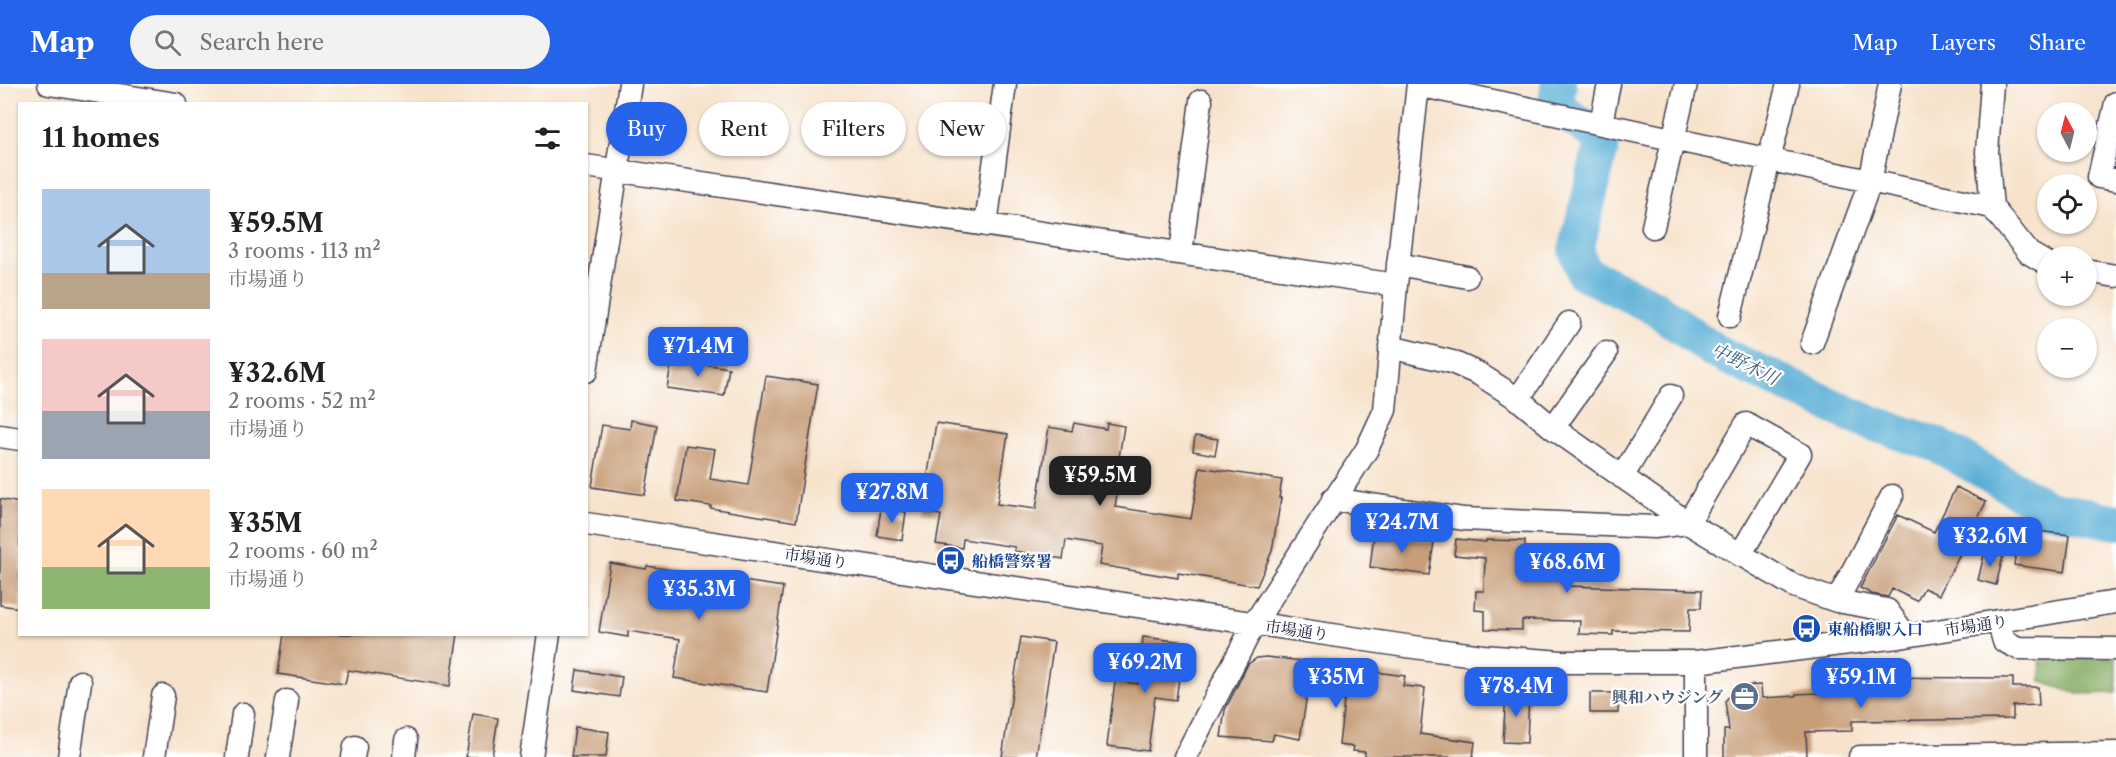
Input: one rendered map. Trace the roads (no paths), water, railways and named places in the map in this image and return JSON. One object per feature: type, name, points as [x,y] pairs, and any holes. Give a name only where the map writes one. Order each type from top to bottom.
[{"type":"street","points":[[49,84],[163,102]]},
{"type":"street","points":[[588,357],[630,84]]},
{"type":"street","points":[[986,225],[1005,84]]},
{"type":"street","points":[[1185,757],[1254,624],[1367,449],[1385,410],[1418,84],[1992,207]]},
{"type":"street","points":[[1601,123],[1610,84]]},
{"type":"street","points":[[1653,227],[1686,84]]},
{"type":"street","points":[[1730,316],[1788,84]]},
{"type":"street","points":[[1812,344],[1870,182],[1890,84]]},
{"type":"street","points":[[1992,84],[1987,152],[1992,207],[2029,253],[2037,258]]},
{"type":"street","points":[[1181,253],[1201,101]]},
{"type":"street","points":[[2116,103],[2099,177],[2116,180]]},
{"type":"street","points":[[588,166],[1181,253],[1397,274],[1467,277]]},
{"type":"street","points":[[2097,273],[2116,276]]},
{"type":"street","points":[[1518,399],[1569,323]]},
{"type":"street","points":[[1390,347],[1452,362],[1479,374],[1518,399],[1553,428],[1688,524],[1794,586],[1837,601],[1887,610],[1906,636]]},
{"type":"street","points":[[1553,428],[1606,353]]},
{"type":"street","points":[[1622,477],[1671,396]]},
{"type":"street","points":[[1688,524],[1746,424],[1800,454],[1740,555]]},
{"type":"street","points":[[0,436],[18,439]]},
{"type":"street","points":[[1837,601],[1892,496]]},
{"type":"street","points":[[1334,499],[1464,519],[1654,527],[1688,524]]},
{"type":"street","name":"市場通り","points":[[588,524],[1254,624],[1483,656],[1561,662],[1696,662],[1906,636],[2116,602]]},
{"type":"street","points":[[1998,621],[2004,641],[2018,648],[2116,649]]},
{"type":"street","points":[[531,757],[549,636]]},
{"type":"street","points":[[1696,662],[1696,757]]},
{"type":"street","points":[[69,757],[80,682]]},
{"type":"street","points":[[154,757],[163,696]]},
{"type":"street","points":[[278,757],[287,701]]},
{"type":"street","points":[[237,757],[243,714]]},
{"type":"street","points":[[1860,757],[2116,753]]},
{"type":"waterway","name":"中野木川","points":[[1559,84],[1555,106],[1603,139],[1576,250],[1584,273],[1654,307],[1714,351],[1863,420],[1938,445],[2048,508],[2116,522]]},
{"type":"place","name":"船橋警察署","points":[[951,561]]},
{"type":"place","name":"東船橋駅入口","points":[[1806,629]]},
{"type":"place","name":"興和ハウジング","points":[[1744,697]]}]
